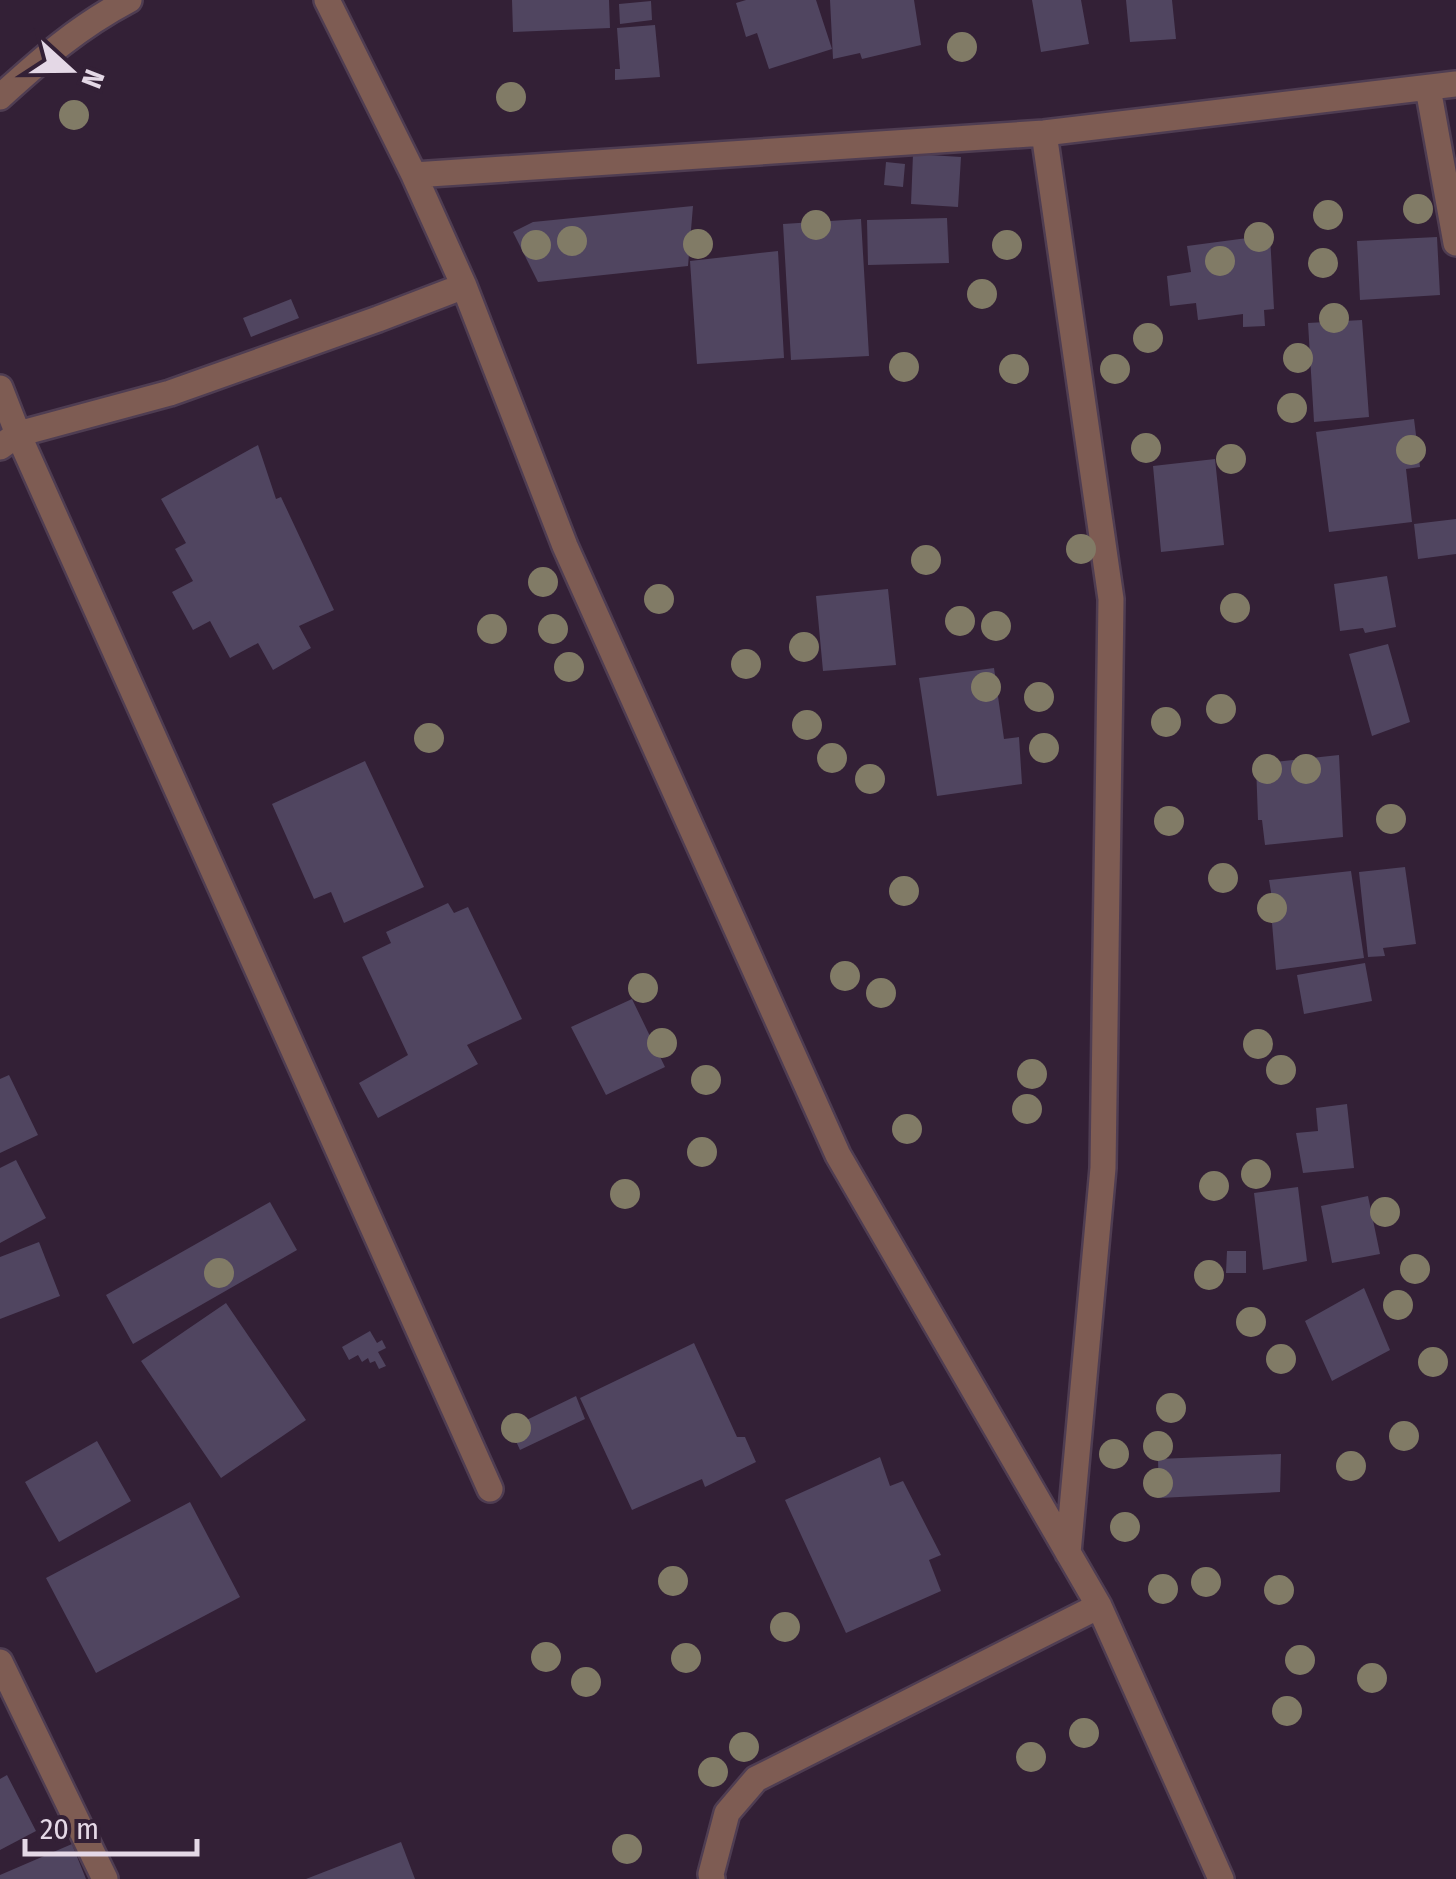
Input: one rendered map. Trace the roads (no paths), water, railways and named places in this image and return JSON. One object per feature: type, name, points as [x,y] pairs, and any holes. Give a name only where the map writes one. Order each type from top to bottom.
[{"type":"street","points":[[0,97],[94,18],[129,0]]},
{"type":"street","points":[[327,0],[464,286],[565,546],[838,1154],[1100,1606],[1221,1879]]},
{"type":"street","points":[[414,175],[1044,133],[1456,84]]},
{"type":"street","points":[[1428,88],[1456,243]]},
{"type":"street","points":[[1044,133],[1111,599],[1104,1168],[1068,1553]]},
{"type":"street","points":[[9,441],[170,393],[464,286]]},
{"type":"street","points":[[0,388],[9,441],[490,1489]]},
{"type":"street","points":[[712,1879],[727,1813],[756,1779],[1100,1606]]},
{"type":"street","points":[[0,1662],[106,1879]]}]
